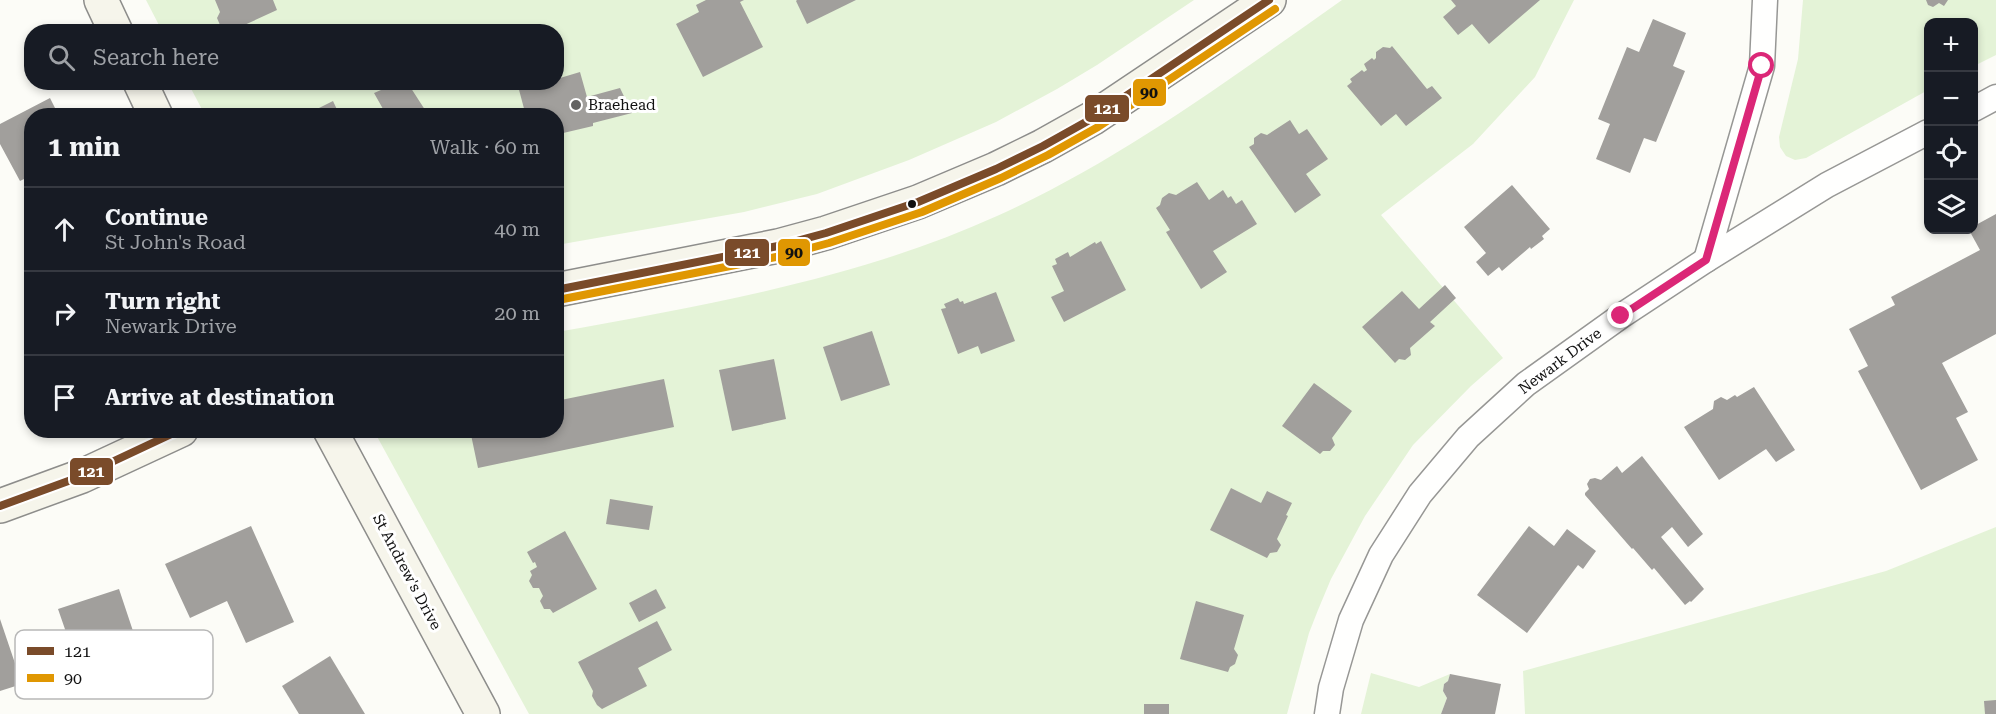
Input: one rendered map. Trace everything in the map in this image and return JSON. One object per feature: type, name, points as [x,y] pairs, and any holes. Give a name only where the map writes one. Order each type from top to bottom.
[{"type":"street","points":[[101,0],[112,24]]},
{"type":"street","points":[[564,288],[778,246],[826,233],[918,202],[996,169],[1093,118],[1269,0]]},
{"type":"street","points":[[1706,260],[1762,66],[1765,0]]},
{"type":"street","points":[[144,90],[152,108]]},
{"type":"street","points":[[1978,107],[1996,97]]},
{"type":"street","name":"Newark Drive","points":[[1327,714],[1331,688],[1351,620],[1381,555],[1427,486],[1468,437],[1526,384],[1621,316],[1827,185],[1924,135]]},
{"type":"street","points":[[0,506],[82,476],[165,438]]},
{"type":"street","name":"St Andrew's Drive","points":[[334,438],[483,714]]},
{"type":"green space","points":[[146,0],[1194,0],[1057,89],[996,122],[909,160],[817,194],[744,212],[564,244],[564,108],[201,108],[192,90],[564,90],[564,24],[158,24]]},
{"type":"green space","points":[[1342,0],[1574,0],[1535,77],[1473,144],[1381,215],[1503,358],[1471,386],[1413,445],[1365,516],[1331,579],[1318,610],[1309,633],[1287,714],[529,714],[378,438],[564,438],[564,331],[781,288],[891,257],[944,238],[997,216],[1088,170],[1217,88]]},
{"type":"green space","points":[[1803,0],[1996,0],[1996,55],[1978,64],[1978,18],[1924,18],[1924,92],[1806,158],[1795,160],[1786,156],[1780,147],[1779,137],[1798,59]]},
{"type":"green space","points":[[1996,527],[1996,714],[1525,714],[1523,671],[1886,571]]},
{"type":"green space","points":[[1371,673],[1419,687],[1450,674],[1448,681],[1444,684],[1443,691],[1447,698],[1441,714],[1361,714]]},
{"type":"building","points":[[215,0],[273,0],[277,10],[246,24],[220,24],[217,18],[220,12]]},
{"type":"building","points":[[706,0],[744,0],[740,2],[763,47],[703,77],[676,24],[699,12],[696,5]]},
{"type":"building","points":[[797,0],[856,0],[807,24]]},
{"type":"building","points":[[1451,0],[1540,0],[1489,44],[1472,24],[1458,35],[1443,17],[1456,6]]},
{"type":"building","points":[[1926,0],[1948,0],[1944,6],[1939,3],[1933,7],[1928,5]]},
{"type":"building","points":[[1653,19],[1686,33],[1673,66],[1685,71],[1656,142],[1644,138],[1630,173],[1596,159],[1610,124],[1598,119],[1627,47],[1639,52]]},
{"type":"building","points":[[1392,46],[1427,89],[1432,86],[1442,98],[1406,126],[1396,114],[1381,126],[1347,86],[1352,82],[1350,79],[1362,70],[1364,72],[1367,70],[1364,64],[1376,58],[1376,52],[1383,47]]},
{"type":"building","name":"Braehead","points":[[580,72],[587,97],[620,88],[632,113],[564,133],[564,108],[524,108],[519,90],[564,90],[564,77]]},
{"type":"building","points":[[381,90],[412,90],[424,108],[382,108],[374,93]]},
{"type":"building","points":[[50,98],[55,108],[31,108]]},
{"type":"building","points":[[333,101],[336,108],[319,108]]},
{"type":"building","points":[[24,112],[24,179],[20,181],[0,144],[0,124]]},
{"type":"building","points":[[1290,120],[1299,134],[1307,129],[1328,159],[1306,174],[1321,195],[1295,213],[1249,147],[1254,144],[1254,138],[1261,133],[1267,135]]},
{"type":"building","points":[[1197,182],[1209,200],[1223,190],[1236,204],[1242,200],[1257,224],[1213,251],[1227,272],[1201,289],[1166,232],[1170,230],[1156,208],[1160,205],[1162,198],[1169,193],[1176,195]]},
{"type":"building","points":[[1512,185],[1550,229],[1542,236],[1544,239],[1531,249],[1530,247],[1502,271],[1499,267],[1488,276],[1476,262],[1486,253],[1464,227]]},
{"type":"building","points":[[1996,214],[1996,334],[1942,363],[1968,412],[1956,418],[1978,460],[1921,490],[1858,371],[1868,366],[1849,329],[1895,305],[1891,297],[1980,250],[1971,234],[1978,234],[1978,224]]},
{"type":"building","points":[[1101,241],[1126,290],[1064,322],[1051,297],[1064,291],[1052,266],[1057,264],[1055,259],[1068,252],[1070,257],[1095,242],[1096,244]]},
{"type":"building","points":[[1445,285],[1456,298],[1430,322],[1435,326],[1410,348],[1411,355],[1405,360],[1399,359],[1395,363],[1362,327],[1402,291],[1419,309]]},
{"type":"building","points":[[996,292],[1015,341],[981,354],[978,346],[958,354],[941,309],[946,308],[944,304],[958,298],[964,304]]},
{"type":"building","points":[[872,331],[890,385],[841,401],[823,347]]},
{"type":"building","points":[[774,359],[786,419],[732,431],[719,370]]},
{"type":"building","points":[[664,379],[674,427],[478,468],[472,438],[564,438],[564,399]]},
{"type":"building","points":[[1314,383],[1352,411],[1332,438],[1335,445],[1330,451],[1323,451],[1320,454],[1282,426]]},
{"type":"building","points":[[1754,387],[1795,450],[1776,462],[1766,449],[1719,480],[1684,427],[1713,409],[1714,401],[1721,397],[1727,400],[1735,395],[1737,397]]},
{"type":"building","points":[[1642,456],[1703,534],[1688,547],[1672,527],[1661,537],[1704,589],[1685,605],[1654,568],[1652,570],[1632,549],[1585,495],[1589,489],[1587,484],[1590,479],[1601,480],[1617,466],[1622,473]]},
{"type":"building","points":[[1231,488],[1261,503],[1267,491],[1292,503],[1277,539],[1281,545],[1277,552],[1270,553],[1267,558],[1210,530]]},
{"type":"building","points":[[610,499],[653,506],[649,530],[606,524]]},
{"type":"building","points":[[251,526],[294,622],[246,643],[227,601],[190,618],[165,564]]},
{"type":"building","points":[[1529,526],[1554,546],[1567,529],[1596,551],[1583,569],[1578,565],[1527,633],[1477,595]]},
{"type":"building","points":[[565,531],[597,589],[553,613],[550,609],[544,609],[540,601],[543,596],[539,588],[533,588],[529,581],[532,575],[530,571],[537,567],[527,552]]},
{"type":"building","points":[[119,589],[133,630],[65,630],[58,609]]},
{"type":"building","points":[[656,589],[666,608],[639,622],[629,603]]},
{"type":"building","points":[[1196,601],[1244,615],[1234,649],[1238,655],[1235,664],[1228,672],[1180,659]]},
{"type":"building","points":[[0,619],[15,663],[15,686],[0,691]]},
{"type":"building","points":[[657,621],[672,650],[638,668],[647,686],[602,709],[592,696],[593,691],[578,662]]},
{"type":"building","points":[[330,656],[365,714],[299,714],[282,686]]},
{"type":"building","points":[[1450,674],[1501,684],[1495,714],[1441,714],[1447,698],[1443,691],[1444,684],[1448,681]]},
{"type":"building","points":[[1996,700],[1996,714],[1985,714],[1984,701]]},
{"type":"building","points":[[1144,704],[1169,704],[1169,714],[1144,714]]},
{"type":"transit line","name":"121","points":[[564,288],[778,246],[826,233],[918,202],[996,169],[1093,118],[1269,0]]},
{"type":"transit line","name":"90","points":[[564,299],[781,256],[829,243],[922,212],[1001,178],[1098,127],[1275,9]]},
{"type":"transit line","name":"121","points":[[0,506],[82,476],[163,438]]},
{"type":"place","name":"Braehead","points":[[576,105]]},
{"type":"route","points":[[1621,316],[1706,260],[1762,66]]}]
